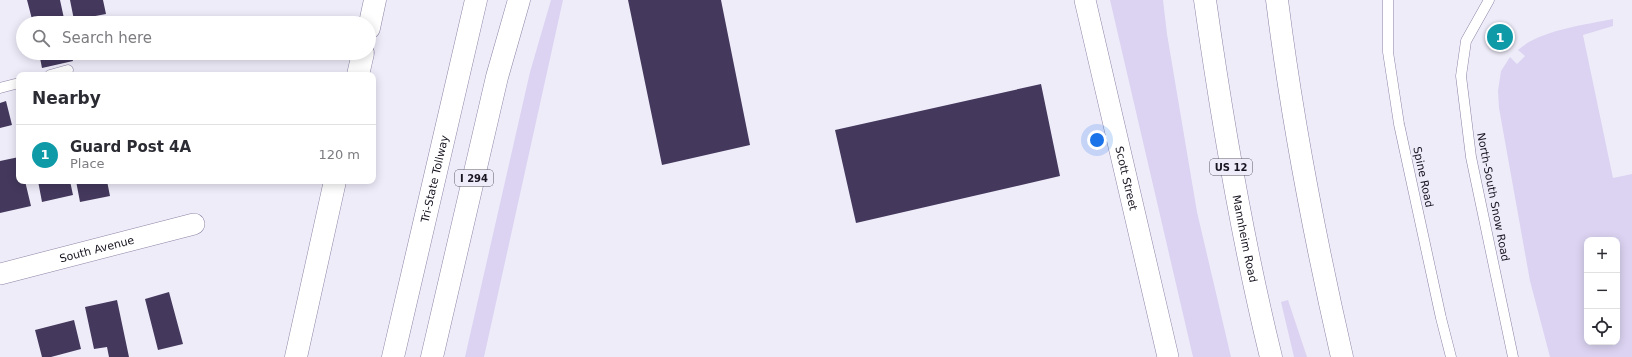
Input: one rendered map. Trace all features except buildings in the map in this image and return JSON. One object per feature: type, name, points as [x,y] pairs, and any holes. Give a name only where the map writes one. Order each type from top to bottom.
[{"type":"main road","points":[[372,16],[375,0]]},
{"type":"main road","name":"Tri-State Tollway","points":[[393,357],[476,0]]},
{"type":"main road","name":"I 294","points":[[432,357],[497,78],[518,0]]},
{"type":"main road","name":"Mannheim Road","points":[[1205,0],[1221,116],[1247,252],[1271,357]]},
{"type":"main road","points":[[1277,0],[1294,116],[1312,220],[1342,357]]},
{"type":"main road","points":[[359,72],[361,60]]},
{"type":"main road","points":[[296,357],[334,184]]},
{"type":"main road","points":[[1261,357],[1265,333]]},
{"type":"street","name":"Scott Street","points":[[1085,0],[1168,357]]},
{"type":"street","name":"South Avenue","points":[[0,274],[194,224]]},
{"type":"lane","name":"Spine Road","points":[[1388,0],[1388,52],[1399,124],[1441,318],[1451,357]]},
{"type":"lane","name":"North-South Snow Road","points":[[1489,0],[1466,41],[1461,76],[1471,157],[1513,357]]},
{"type":"lane","points":[[61,72],[68,70]]},
{"type":"lane","points":[[0,88],[16,84]]},
{"type":"shaded area","points":[[551,0],[563,0],[484,357],[465,357],[530,72]]},
{"type":"shaded area","points":[[1110,0],[1163,0],[1167,34],[1197,212],[1231,357],[1193,357]]},
{"type":"shaded area","points":[[1613,19],[1613,26],[1583,35],[1613,178],[1632,174],[1632,357],[1550,357],[1530,281],[1499,108],[1498,91],[1501,71],[1510,57],[1517,64],[1525,56],[1518,50],[1527,43],[1550,33]]},
{"type":"shaded area","points":[[1288,300],[1307,357],[1294,357],[1281,302]]},
{"type":"place","name":"Guard Post 4A","points":[[1500,37]]}]
